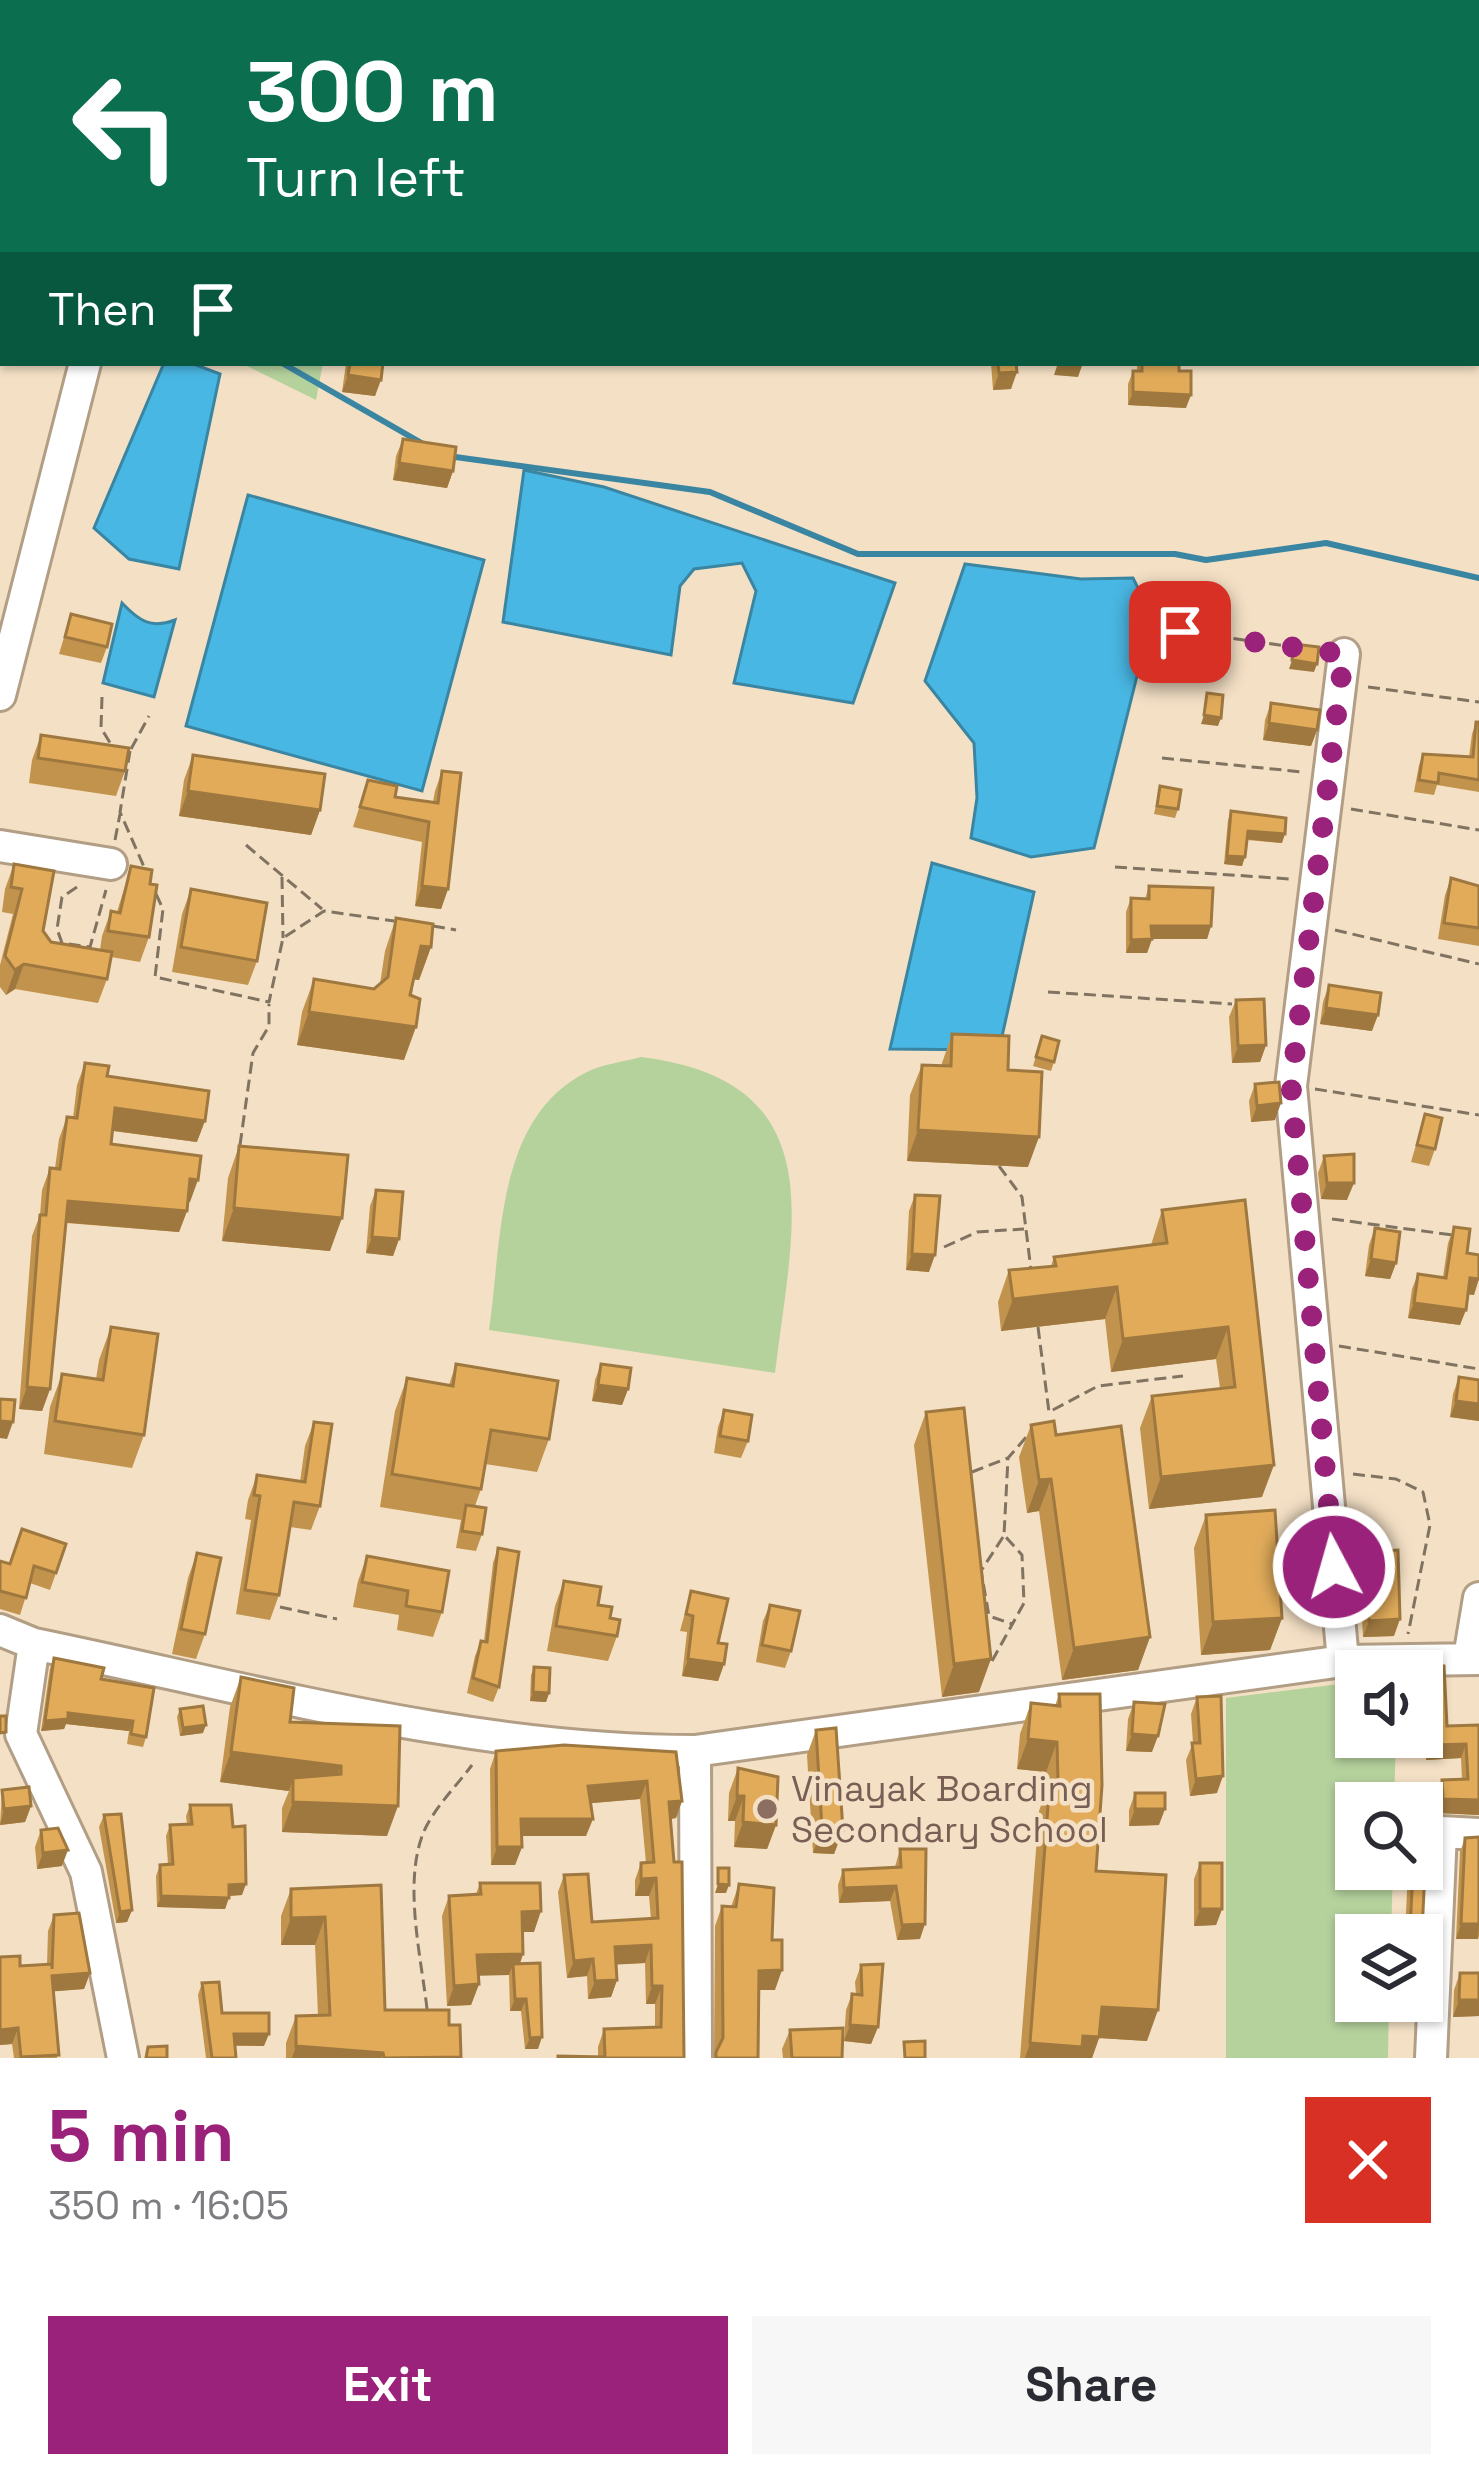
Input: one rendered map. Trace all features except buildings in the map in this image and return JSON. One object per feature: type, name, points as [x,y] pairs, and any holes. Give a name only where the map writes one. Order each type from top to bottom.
[{"type":"street","points":[[0,695],[84,366]]},
{"type":"street","points":[[1342,669],[1291,1085],[1342,1650]]},
{"type":"street","points":[[0,846],[110,865]]},
{"type":"street","points":[[1443,1659],[1474,1659],[1479,1598]]},
{"type":"street","points":[[0,1630],[34,1644],[532,1743],[695,1751],[1335,1662]]},
{"type":"street","points":[[34,1644],[21,1734],[86,1872],[123,2058]]},
{"type":"street","points":[[695,1751],[696,2058]]},
{"type":"street","points":[[1432,2058],[1441,1832],[1479,1834]]},
{"type":"path","points":[[1180,632],[1297,647]]},
{"type":"path","points":[[1342,669],[1479,702]]},
{"type":"path","points":[[102,697],[101,728],[115,749],[130,751]]},
{"type":"path","points":[[110,865],[62,897],[57,928],[62,943],[90,947],[110,865],[130,751],[148,716]]},
{"type":"path","points":[[1162,758],[1327,789],[1479,830]]},
{"type":"path","points":[[120,812],[146,871]]},
{"type":"path","points":[[246,845],[324,911],[412,923]]},
{"type":"path","points":[[1115,867],[1316,881]]},
{"type":"path","points":[[240,1144],[253,1053],[269,1026],[269,1002],[283,938],[282,875]]},
{"type":"path","points":[[154,890],[163,910],[155,977],[269,1002]]},
{"type":"path","points":[[283,938],[324,911]]},
{"type":"path","points":[[1311,924],[1479,964]]},
{"type":"path","points":[[434,927],[456,930]]},
{"type":"path","points":[[1048,992],[1231,1004]]},
{"type":"path","points":[[1291,1085],[1479,1115]]},
{"type":"path","points":[[999,1166],[1022,1197],[1032,1282]]},
{"type":"path","points":[[1302,1215],[1457,1235]]},
{"type":"path","points":[[944,1247],[976,1232],[1026,1229]]},
{"type":"path","points":[[1038,1325],[1049,1412],[1098,1386],[1184,1376]]},
{"type":"path","points":[[1313,1341],[1479,1369]]},
{"type":"path","points":[[970,1473],[1008,1457],[1035,1427]]},
{"type":"path","points":[[1008,1457],[1004,1535],[981,1570],[989,1616],[1013,1625]]},
{"type":"path","points":[[1325,1474],[1372,1474],[1423,1492],[1430,1525],[1405,1650]]},
{"type":"path","points":[[985,1662],[996,1660],[1024,1603],[1022,1555],[1004,1535]]},
{"type":"path","points":[[280,1607],[337,1619]]},
{"type":"path","points":[[433,2024],[427,2007],[415,1882],[418,1850],[428,1824],[472,1765]]},
{"type":"green space","points":[[247,366],[322,366],[316,400]]},
{"type":"green space","points":[[641,1057],[704,1072],[747,1096],[774,1129],[788,1170],[792,1216],[775,1373],[489,1330],[508,1185],[535,1119],[557,1092],[587,1072]]},
{"type":"green space","points":[[1335,1685],[1335,1758],[1395,1758],[1395,1782],[1335,1782],[1335,1890],[1392,1890],[1392,1914],[1335,1914],[1335,2022],[1389,2022],[1388,2058],[1226,2058],[1226,1698]]},
{"type":"water","points":[[163,366],[199,366],[220,374],[179,569],[129,559],[94,528]]},
{"type":"water","points":[[524,470],[604,487],[895,583],[853,703],[734,683],[756,591],[742,563],[694,569],[680,586],[671,655],[503,622]]},
{"type":"water","points":[[248,495],[484,560],[422,791],[186,726]]},
{"type":"water","points":[[965,564],[1081,579],[1133,578],[1152,616],[1094,848],[1031,857],[971,838],[977,798],[974,743],[925,681]]},
{"type":"water","points":[[122,603],[146,622],[175,620],[154,697],[103,683]]},
{"type":"water","points":[[932,863],[1034,892],[999,1050],[890,1049]]},
{"type":"waterway","points":[[287,366],[425,445]]},
{"type":"waterway","points":[[448,456],[710,492],[858,554],[1175,554],[1206,560],[1326,543],[1479,578]]},
{"type":"place","name":"Vinayak Boarding Secondary School","points":[[767,1809]]},
{"type":"route","points":[[1180,632],[1344,654],[1291,1085],[1334,1567]]}]
